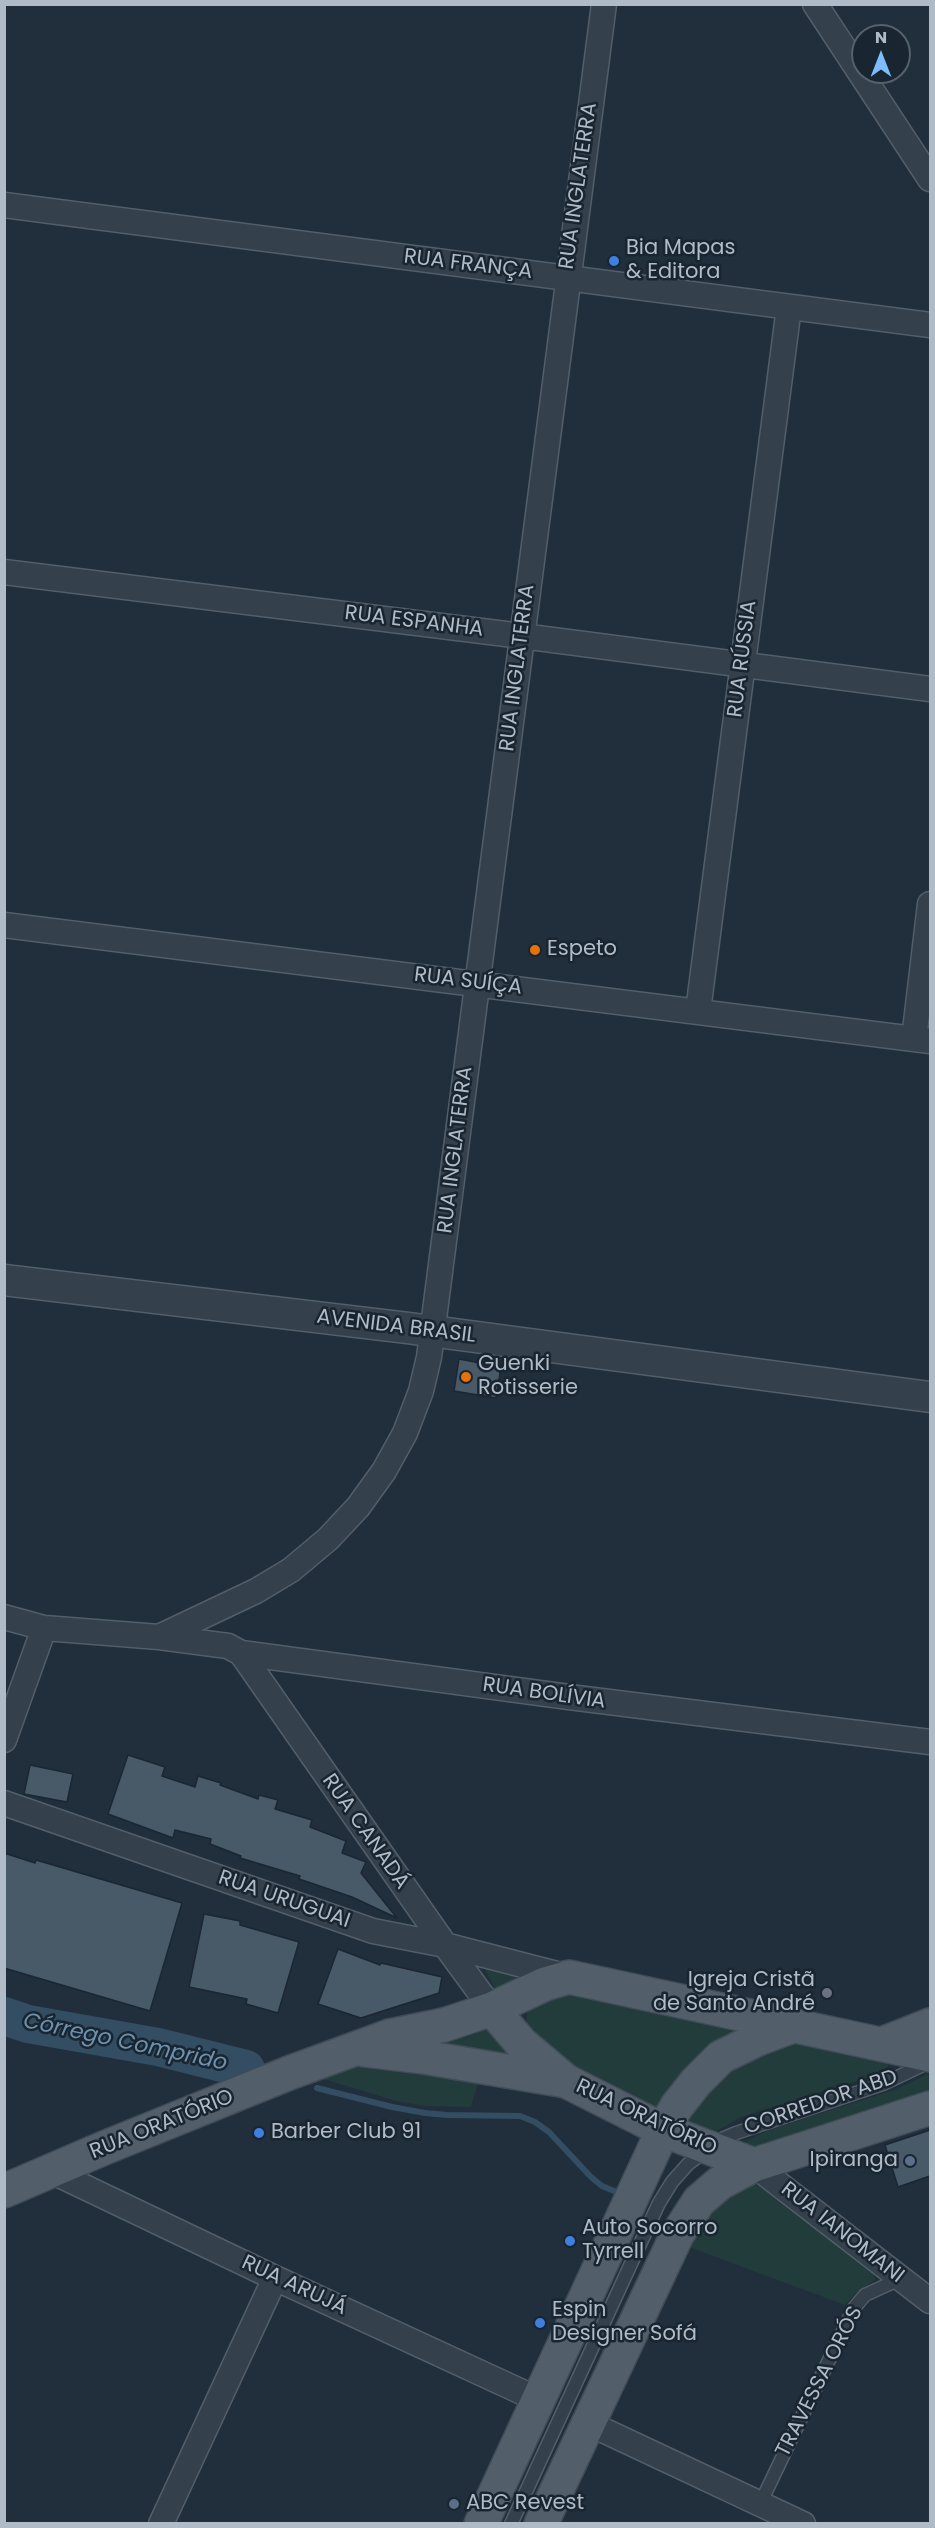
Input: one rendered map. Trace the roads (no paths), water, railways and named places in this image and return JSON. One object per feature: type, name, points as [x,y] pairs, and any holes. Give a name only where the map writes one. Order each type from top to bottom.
[{"type":"main road","name":"RUA ORATÓRIO","points":[[4,2191],[289,2073],[390,2036],[444,2025],[492,2009],[545,1984],[568,1977]]},
{"type":"main road","points":[[568,1977],[930,2055]]},
{"type":"main road","points":[[521,2043],[522,1995]]},
{"type":"main road","points":[[492,2009],[521,2043],[566,2081]]},
{"type":"main road","points":[[882,2044],[930,2025]]},
{"type":"main road","points":[[481,2523],[663,2130],[683,2098],[721,2057],[758,2038],[792,2026]]},
{"type":"main road","name":"RUA ORATÓRIO","points":[[354,2049],[423,2057],[566,2081],[663,2130],[754,2165]]},
{"type":"main road","points":[[541,2523],[682,2226],[699,2201],[720,2183],[754,2165],[930,2108]]},
{"type":"street","name":"RUA INGLATERRA","points":[[159,1637],[256,1591],[291,1570],[328,1539],[358,1507],[384,1471],[405,1433],[421,1390],[433,1331],[604,4]]},
{"type":"street","points":[[815,4],[930,179]]},
{"type":"street","name":"RUA FRANÇA","points":[[4,205],[930,325]]},
{"type":"street","name":"RUA RÚSSIA","points":[[698,1011],[789,307]]},
{"type":"street","name":"RUA ESPANHA","points":[[4,572],[930,689]]},
{"type":"street","points":[[922,1040],[930,904]]},
{"type":"street","name":"RUA SUÍÇA","points":[[4,925],[922,1040]]},
{"type":"street","name":"AVENIDA BRASIL","points":[[4,1280],[433,1331],[930,1397]]},
{"type":"street","name":"RUA BOLÍVIA","points":[[4,1617],[44,1628],[159,1637],[228,1646],[241,1653],[557,1696],[930,1742]]},
{"type":"street","points":[[4,1740],[44,1628]]},
{"type":"street","name":"RUA CANADÁ","points":[[241,1653],[492,2009]]},
{"type":"street","name":"RUA URUGUAI","points":[[4,1803],[373,1930],[445,1945],[568,1977]]},
{"type":"street","name":"RUA IANOMANI","points":[[754,2165],[930,2301]]},
{"type":"street","name":"RUA ARUJÁ","points":[[51,2171],[537,2399]]},
{"type":"street","points":[[161,2523],[275,2278]]},
{"type":"street","points":[[588,2423],[803,2523]]},
{"type":"lane","name":"CORREDOR ABD","points":[[511,2523],[659,2203],[672,2182],[688,2164],[709,2148],[736,2133],[883,2084],[930,2061]]},
{"type":"lane","name":"TRAVESSA ORÓS","points":[[760,2504],[854,2308],[865,2295],[900,2279]]},
{"type":"waterway","name":"Córrego Comprido","points":[[4,2016],[28,2024],[158,2047],[246,2069]]},
{"type":"waterway","name":"Córrego Comprido","points":[[317,2088],[425,2113],[520,2116],[535,2122],[549,2132],[591,2177],[602,2186],[619,2193]]},
{"type":"place","name":"Bia Mapas & Editora","points":[[614,261]]},
{"type":"place","name":"Espeto","points":[[535,950]]},
{"type":"place","name":"Guenki Rotisserie","points":[[466,1377]]},
{"type":"place","name":"Igreja Cristã de Santo André","points":[[827,1993]]},
{"type":"place","name":"Barber Club 91","points":[[259,2133]]},
{"type":"place","name":"Ipiranga","points":[[910,2161]]},
{"type":"place","name":"Auto Socorro Tyrrell","points":[[570,2241]]},
{"type":"place","name":"Espin Designer Sofá","points":[[540,2323]]},
{"type":"place","name":"ABC Revest","points":[[454,2504]]}]
